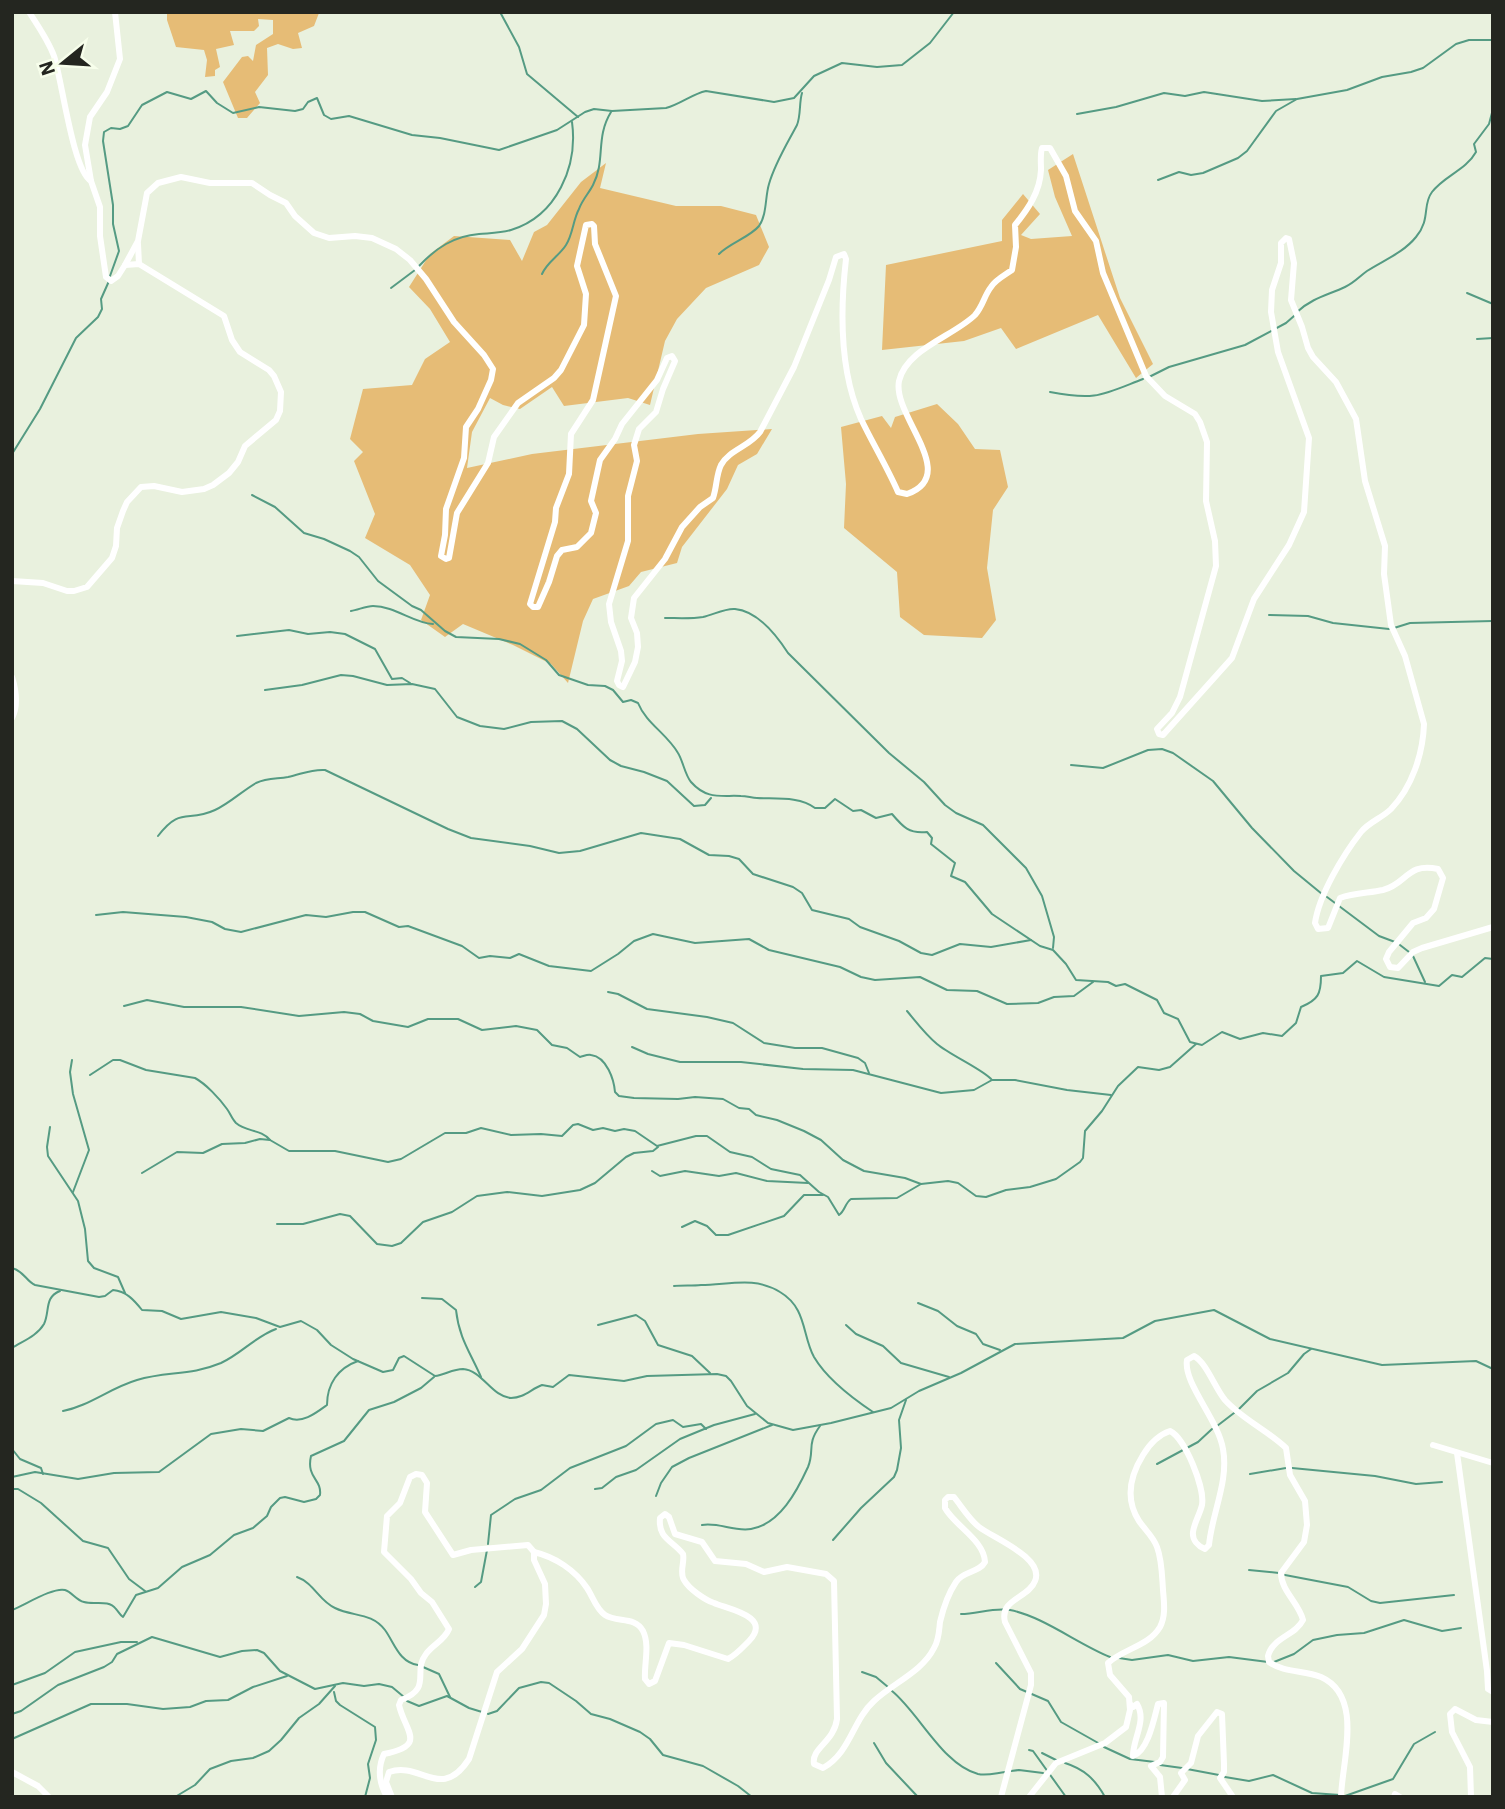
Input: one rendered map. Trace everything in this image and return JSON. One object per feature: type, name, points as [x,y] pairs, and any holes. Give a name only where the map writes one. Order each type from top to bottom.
[{"type":"street","points":[[29,12],[51,50],[62,83],[76,155],[91,181]]},
{"type":"street","points":[[116,12],[120,59],[107,92],[90,117],[85,151],[100,207],[100,236],[106,277],[111,281],[114,279],[138,244]]},
{"type":"street","points":[[139,264],[138,244],[147,193],[158,183],[181,177],[210,183],[252,183],[286,203],[295,216],[314,233],[329,238],[372,238],[396,249],[410,260],[454,322],[493,369],[478,409],[466,427],[464,458],[446,509],[441,556],[446,559],[449,558],[457,513],[488,463],[494,437],[518,403],[561,370],[584,326],[586,294],[577,266],[583,243],[583,229],[592,224],[599,257],[616,296],[598,385],[593,400],[572,434],[569,474],[556,508],[555,522],[530,604],[538,607],[557,556],[562,550],[578,547],[591,533],[596,513],[591,501],[600,460],[622,424],[657,380],[667,358],[672,356],[675,361],[656,411],[636,434],[636,469],[628,496],[628,541],[609,604],[611,622],[621,651],[622,661],[617,681],[618,685],[623,687],[639,647],[631,618],[635,598],[665,559],[682,527],[699,507],[713,498],[719,470],[724,461],[760,432],[794,367],[839,254],[844,254],[846,259],[842,334],[855,402],[898,492],[907,494],[920,489],[928,476],[929,467],[899,391],[903,370],[916,356],[969,320],[981,307],[991,286],[1012,270],[1016,247],[1015,225],[1034,198],[1040,177],[1042,148],[1050,148],[1066,176],[1075,211],[1093,235],[1103,272],[1146,376],[1165,396],[1195,414],[1207,442],[1206,501],[1215,541],[1216,566],[1180,697],[1157,729],[1159,734],[1163,735],[1232,658],[1254,599],[1289,545],[1304,512],[1308,438],[1278,352],[1270,312],[1272,290],[1281,262],[1281,243],[1289,239],[1294,263],[1291,300],[1308,348],[1336,382],[1356,419],[1365,481],[1385,546],[1384,574],[1391,625],[1405,656],[1424,724],[1424,735],[1412,780],[1390,810],[1367,827],[1350,848],[1324,889],[1315,923],[1318,929],[1328,928],[1340,898],[1385,890],[1394,886],[1412,870],[1426,867],[1438,869],[1443,878],[1434,909],[1426,918],[1413,923],[1389,952],[1387,964],[1390,967],[1398,968],[1413,952],[1422,948],[1493,927]]},
{"type":"street","points":[[12,581],[43,583],[74,592],[88,586],[112,558],[123,511],[127,502],[141,487],[154,486],[182,492],[213,485],[229,473],[238,462],[245,446],[276,420],[281,411],[281,392],[274,376],[240,352],[232,340],[224,316],[139,264],[125,265]]},
{"type":"street","points":[[12,677],[16,691],[12,718]]},
{"type":"street","points":[[1029,1797],[1056,1763],[1120,1734],[1126,1727],[1130,1704],[1126,1692],[1110,1675],[1108,1663],[1153,1635],[1159,1628],[1164,1612],[1158,1550],[1152,1536],[1134,1512],[1131,1480],[1149,1446],[1170,1430],[1178,1436],[1195,1472],[1202,1495],[1202,1504],[1193,1532],[1198,1546],[1205,1549],[1209,1545],[1221,1492],[1223,1447],[1209,1411],[1188,1377],[1186,1360],[1194,1356],[1200,1360],[1226,1401],[1286,1448],[1290,1475],[1305,1501],[1307,1525],[1304,1542],[1281,1573],[1284,1586],[1303,1620],[1296,1629],[1274,1644],[1268,1656],[1269,1662],[1277,1668],[1323,1678],[1338,1692],[1344,1704],[1349,1728],[1340,1797]]},
{"type":"street","points":[[1433,1445],[1493,1463]]},
{"type":"street","points":[[1457,1453],[1487,1684],[1493,1692]]},
{"type":"street","points":[[389,1797],[380,1782],[381,1762],[384,1754],[405,1748],[410,1734],[399,1705],[401,1700],[414,1695],[418,1689],[425,1654],[449,1629],[432,1602],[384,1552],[387,1516],[400,1503],[410,1477],[415,1474],[422,1475],[427,1483],[425,1512],[453,1555],[471,1550],[528,1545],[534,1552],[554,1559],[572,1571],[606,1617],[634,1622],[641,1627],[646,1641],[645,1679],[649,1684],[655,1681],[669,1643],[728,1659],[753,1637],[755,1629],[747,1615],[713,1603],[684,1580],[681,1574],[684,1557],[679,1549],[661,1534],[662,1515],[668,1514],[675,1534],[702,1542],[715,1561],[746,1564],[764,1572],[782,1567],[832,1577],[836,1595],[834,1641],[837,1719],[834,1734],[817,1750],[813,1758],[814,1764],[823,1768],[842,1752],[852,1739],[857,1723],[873,1701],[918,1668],[934,1650],[943,1611],[956,1582],[984,1566],[985,1557],[979,1546],[945,1508],[945,1500],[954,1497],[976,1525],[1016,1549],[1031,1562],[1037,1575],[1035,1583],[1015,1598],[1004,1613],[1005,1622],[1031,1673],[1031,1685],[1001,1797]]},
{"type":"street","points":[[389,1797],[386,1782],[389,1772],[405,1770],[443,1780],[462,1770],[469,1759],[497,1672],[522,1649],[544,1615],[545,1584],[534,1560],[534,1552]]},
{"type":"street","points":[[1130,1704],[1133,1707],[1136,1704],[1140,1710],[1133,1755],[1140,1754],[1146,1744],[1158,1704],[1164,1703],[1163,1757],[1160,1762],[1151,1766],[1160,1777],[1162,1797]]},
{"type":"street","points":[[1471,1797],[1470,1767],[1452,1732],[1450,1714],[1455,1709],[1476,1720],[1493,1721]]},
{"type":"street","points":[[1173,1797],[1185,1780],[1181,1773],[1191,1763],[1198,1736],[1217,1712],[1222,1714],[1224,1772],[1220,1778],[1233,1797]]},
{"type":"street","points":[[12,1772],[38,1786],[49,1797]]},
{"type":"street","points":[[1394,1797],[1395,1794],[1400,1797]]},
{"type":"shaded area","points":[[167,12],[319,13],[314,26],[298,33],[302,48],[293,49],[278,44],[267,48],[268,75],[255,92],[260,103],[247,118],[238,118],[223,82],[242,57],[248,56],[253,61],[256,45],[273,34],[273,20],[258,19],[259,26],[254,31],[230,31],[234,45],[216,49],[220,67],[215,70],[215,76],[205,77],[207,60],[204,50],[176,47]]},
{"type":"shaded area","points":[[1073,154],[1120,298],[1153,364],[1136,378],[1098,315],[1016,349],[1001,328],[964,341],[882,350],[886,265],[1002,241],[1002,220],[1023,194],[1040,214],[1021,235],[1031,239],[1072,236],[1055,197],[1048,170]]},
{"type":"shaded area","points":[[606,163],[600,188],[676,206],[721,206],[756,215],[769,247],[759,265],[706,288],[677,319],[665,341],[650,405],[628,398],[564,406],[552,387],[520,409],[490,398],[472,432],[467,468],[532,454],[698,434],[772,429],[757,454],[738,465],[727,489],[682,547],[677,563],[641,572],[629,586],[593,599],[583,621],[568,683],[551,664],[513,645],[463,624],[445,637],[421,620],[430,595],[410,565],[365,538],[375,514],[354,461],[363,452],[350,439],[363,389],[412,385],[425,359],[450,342],[430,309],[409,287],[430,254],[454,236],[510,240],[522,261],[534,232],[547,225],[581,182]]},
{"type":"shaded area","points":[[937,404],[958,424],[975,449],[1000,450],[1008,487],[993,510],[987,568],[996,620],[982,638],[924,635],[900,617],[897,572],[844,528],[846,484],[841,427],[882,416],[891,428],[895,417]]},
{"type":"waterway","points":[[500,12],[519,47],[527,74],[578,117]]},
{"type":"waterway","points":[[110,276],[119,251],[113,224],[104,132],[111,128],[128,126],[142,105],[167,92],[191,99],[206,91],[217,103],[233,113],[259,107],[295,111],[303,109],[308,102],[317,98],[324,115],[331,119],[349,116],[412,135],[499,150],[557,130],[594,109],[612,111],[666,108],[706,91],[774,102],[794,98],[814,76],[842,63],[877,67],[902,65],[930,43],[954,12]]},
{"type":"waterway","points":[[1158,180],[1179,172],[1191,175],[1203,173],[1238,158],[1247,151],[1276,111],[1297,99],[1347,90],[1382,77],[1411,72],[1423,68],[1456,44],[1469,40],[1493,40]]},
{"type":"waterway","points":[[1077,114],[1116,107],[1164,93],[1185,96],[1204,92],[1262,101],[1296,99]]},
{"type":"waterway","points":[[719,254],[762,222],[772,176],[797,125],[802,93]]},
{"type":"waterway","points":[[1297,312],[1314,300],[1348,285],[1411,243],[1421,230],[1432,192],[1472,158],[1476,152],[1474,144],[1489,124],[1493,109]]},
{"type":"waterway","points":[[542,274],[566,245],[580,206],[597,176],[603,131],[611,112]]},
{"type":"waterway","points":[[419,266],[439,248],[454,240],[470,235],[511,230],[541,213],[561,187],[567,172],[573,139],[572,122]]},
{"type":"waterway","points":[[391,288],[415,270]]},
{"type":"waterway","points":[[12,454],[40,409],[76,338],[98,317],[102,309],[101,299],[109,281]]},
{"type":"waterway","points":[[1467,293],[1493,304]]},
{"type":"waterway","points":[[1149,377],[1169,367],[1245,345],[1294,316]]},
{"type":"waterway","points":[[1477,339],[1493,338]]},
{"type":"waterway","points":[[1050,392],[1078,396],[1098,395],[1143,379]]},
{"type":"waterway","points":[[252,495],[275,507],[304,533],[324,539],[359,557],[378,581],[456,637],[499,639],[520,644],[546,660],[559,675],[588,685],[605,686],[613,690],[623,702],[631,700],[638,703],[646,717],[680,756],[691,782],[703,792],[795,800],[815,808],[825,808],[835,799],[853,811],[861,810],[876,818],[892,814],[907,829],[927,832],[932,838],[931,844],[955,863],[951,876],[965,882],[992,914],[1040,946],[1053,950],[1076,980],[1108,982],[1116,986],[1125,984],[1157,1000],[1164,1013],[1178,1019],[1190,1042],[1202,1045],[1222,1032],[1240,1039],[1263,1033],[1282,1036],[1296,1023],[1301,1007],[1317,996],[1321,976],[1343,973],[1357,961],[1384,977],[1439,986],[1452,975],[1462,977],[1485,958],[1493,959]]},
{"type":"waterway","points":[[351,611],[370,606],[381,607],[433,624]]},
{"type":"waterway","points":[[665,618],[698,618],[735,609],[759,619],[788,653],[889,753],[924,782],[945,805],[983,825],[1026,868],[1042,896],[1054,937],[1053,948]]},
{"type":"waterway","points":[[1269,615],[1308,616],[1333,623],[1389,629]]},
{"type":"waterway","points":[[1394,628],[1410,623],[1493,621]]},
{"type":"waterway","points":[[237,636],[289,630],[308,634],[345,634],[375,649],[392,679],[402,678],[410,683]]},
{"type":"waterway","points":[[265,690],[302,685],[341,675],[387,685],[412,684],[435,689],[457,717],[480,726],[504,729],[531,722],[562,721],[577,729],[610,760],[667,781],[694,806],[705,805],[711,798]]},
{"type":"waterway","points":[[1071,765],[1103,768],[1148,750],[1162,749],[1173,753],[1213,781],[1252,828],[1294,871],[1322,894]]},
{"type":"waterway","points":[[158,836],[173,821],[215,810],[256,783],[325,770],[471,838],[559,853],[580,851],[641,833],[680,839],[709,855],[739,859],[753,874],[793,887],[802,893],[812,910],[849,919],[860,927],[899,941],[921,953],[932,955],[960,944],[991,947],[1031,940]]},
{"type":"waterway","points":[[1327,897],[1379,936],[1395,942]]},
{"type":"waterway","points":[[96,915],[123,912],[186,917],[241,932],[306,915],[326,917],[365,912],[399,927],[408,926],[462,946],[479,958],[510,958],[519,954],[549,966],[591,971],[634,941],[653,934],[695,943],[749,939],[769,950],[840,967],[861,977],[875,980],[920,977],[947,990],[977,991],[1007,1004],[1038,1003],[1054,997],[1074,996],[1093,982]]},
{"type":"waterway","points":[[1400,945],[1409,952]]},
{"type":"waterway","points":[[1413,956],[1425,982]]},
{"type":"waterway","points":[[608,992],[618,994],[647,1009],[733,1023],[764,1043],[795,1048],[822,1048],[858,1058],[865,1063],[869,1073]]},
{"type":"waterway","points":[[124,1006],[147,1000],[184,1007],[241,1007],[299,1016],[344,1012],[360,1014],[373,1021],[408,1027],[428,1019],[458,1019],[482,1030],[516,1026],[537,1030],[552,1045],[567,1048],[580,1057],[590,1055],[601,1060],[609,1070],[615,1092],[619,1096],[723,1099],[739,1108],[749,1109],[756,1115],[804,1131],[821,1140],[843,1160],[864,1171],[905,1178],[921,1184]]},
{"type":"waterway","points":[[907,1011],[937,1044],[992,1080]]},
{"type":"waterway","points":[[142,1173],[177,1152],[203,1153],[222,1144],[260,1139],[270,1140],[289,1151],[335,1151],[388,1162],[401,1159],[445,1133],[466,1133],[481,1128],[511,1135],[562,1136],[573,1125],[578,1124],[593,1130],[603,1128],[635,1131],[657,1146],[696,1136],[707,1136],[730,1152],[752,1157],[771,1169],[800,1175],[828,1197],[839,1215],[851,1199],[897,1198],[921,1184],[948,1181],[958,1183],[976,1196],[986,1197],[1056,1179],[1083,1158],[1085,1131],[1118,1086],[1138,1067],[1159,1070],[1170,1067],[1196,1044]]},
{"type":"waterway","points":[[632,1047],[680,1062],[741,1062],[803,1069],[853,1070],[941,1093],[974,1090],[992,1080],[1015,1080],[1111,1095]]},
{"type":"waterway","points":[[72,1060],[70,1072],[73,1094],[89,1150],[73,1192]]},
{"type":"waterway","points":[[90,1075],[113,1060],[120,1060],[146,1070],[195,1078],[216,1096],[236,1123],[270,1140]]},
{"type":"waterway","points":[[50,1127],[48,1156],[78,1201],[85,1229],[88,1261],[94,1268],[118,1277],[125,1293]]},
{"type":"waterway","points":[[277,1224],[303,1224],[340,1214],[350,1216],[377,1244],[392,1246],[401,1243],[423,1222],[452,1212],[477,1196],[507,1192],[542,1196],[580,1190],[595,1183],[626,1157],[634,1153],[653,1151],[658,1147]]},
{"type":"waterway","points":[[652,1171],[660,1176],[685,1171],[719,1176],[736,1173],[767,1181],[808,1183]]},
{"type":"waterway","points":[[682,1227],[695,1221],[707,1226],[716,1235],[728,1235],[784,1216],[804,1195],[823,1195]]},
{"type":"waterway","points":[[12,1268],[35,1285],[99,1297],[113,1290],[118,1291],[129,1297],[142,1310],[162,1311],[181,1319],[221,1312],[256,1318],[280,1327],[301,1321],[317,1330],[331,1345],[353,1359],[383,1372],[393,1370],[399,1358],[404,1356],[435,1376],[459,1369],[470,1370],[504,1397],[516,1398],[542,1385],[553,1387],[569,1375],[624,1381],[647,1376],[717,1374],[726,1376],[747,1406],[768,1423],[793,1430],[891,1408],[919,1391],[961,1373],[1015,1344],[1123,1338],[1155,1321],[1214,1310],[1270,1339],[1382,1365],[1476,1361],[1493,1369]]},
{"type":"waterway","points":[[674,1286],[751,1283],[771,1287],[780,1292],[795,1306],[803,1322],[810,1349],[819,1365],[840,1388],[873,1412]]},
{"type":"waterway","points":[[12,1348],[41,1328],[46,1319],[49,1301],[60,1291]]},
{"type":"waterway","points":[[422,1298],[442,1299],[456,1310],[462,1337],[481,1377]]},
{"type":"waterway","points":[[918,1303],[938,1311],[957,1326],[976,1334],[983,1344],[1000,1350]]},
{"type":"waterway","points":[[598,1325],[636,1315],[645,1321],[658,1345],[692,1356],[710,1373]]},
{"type":"waterway","points":[[846,1325],[856,1334],[883,1346],[901,1363],[949,1377]]},
{"type":"waterway","points":[[63,1411],[137,1380],[199,1370],[221,1363],[276,1329]]},
{"type":"waterway","points":[[1239,1409],[1257,1391],[1288,1373],[1311,1349]]},
{"type":"waterway","points":[[12,1477],[35,1472],[78,1479],[114,1473],[159,1472],[211,1434],[241,1429],[263,1431],[289,1418],[299,1420],[314,1414],[327,1405],[329,1390],[339,1372],[358,1361]]},
{"type":"waterway","points":[[12,1610],[46,1594],[65,1590],[84,1602],[109,1604],[123,1617],[136,1595],[158,1588],[182,1567],[210,1555],[234,1535],[253,1528],[267,1516],[280,1498],[304,1502],[316,1499],[320,1490],[312,1474],[311,1456],[344,1441],[369,1410],[394,1402],[421,1388],[434,1377]]},
{"type":"waterway","points":[[833,1540],[861,1508],[894,1477],[901,1448],[899,1420],[906,1400]]},
{"type":"waterway","points":[[1217,1426],[1234,1413]]},
{"type":"waterway","points":[[595,1489],[636,1470],[680,1439],[714,1425],[755,1414]]},
{"type":"waterway","points":[[488,1544],[491,1515],[515,1499],[541,1490],[570,1468],[626,1446],[656,1424],[673,1420],[683,1427],[701,1424],[706,1429]]},
{"type":"waterway","points":[[656,1496],[672,1467],[772,1425]]},
{"type":"waterway","points":[[702,1525],[745,1530],[771,1521],[799,1486],[808,1467],[813,1438],[820,1426]]},
{"type":"waterway","points":[[1157,1464],[1198,1442],[1212,1429]]},
{"type":"waterway","points":[[12,1449],[20,1459],[41,1468],[43,1474]]},
{"type":"waterway","points":[[1250,1474],[1286,1468]]},
{"type":"waterway","points":[[1292,1468],[1375,1476],[1416,1484],[1442,1482]]},
{"type":"waterway","points":[[12,1489],[18,1489],[41,1503],[83,1541],[108,1548],[129,1579],[145,1591]]},
{"type":"waterway","points":[[475,1587],[481,1582],[487,1550]]},
{"type":"waterway","points":[[1249,1570],[1279,1573]]},
{"type":"waterway","points":[[1285,1575],[1348,1587],[1371,1601],[1380,1603],[1454,1595]]},
{"type":"waterway","points":[[297,1577],[308,1583],[329,1605],[380,1624],[398,1652],[406,1660],[418,1665]]},
{"type":"waterway","points":[[961,1614],[998,1609],[1022,1613],[1110,1657]]},
{"type":"waterway","points":[[1274,1662],[1294,1654],[1313,1640],[1364,1633],[1404,1620],[1442,1631],[1461,1628]]},
{"type":"waterway","points":[[12,1714],[21,1711],[58,1685],[104,1667],[112,1662],[117,1654],[152,1637],[220,1657],[257,1650],[264,1653],[280,1671],[315,1689],[343,1683],[364,1686],[379,1684],[392,1687],[404,1697]]},
{"type":"waterway","points":[[12,1685],[45,1673],[75,1652],[121,1642],[137,1642]]},
{"type":"waterway","points":[[1119,1658],[1132,1660],[1168,1655],[1193,1661],[1229,1657],[1268,1662]]},
{"type":"waterway","points":[[996,1663],[1020,1689],[1048,1701],[1061,1722],[1100,1744]]},
{"type":"waterway","points":[[423,1667],[439,1674],[450,1697]]},
{"type":"waterway","points":[[862,1672],[876,1677],[888,1687]]},
{"type":"waterway","points":[[12,1739],[91,1704],[127,1704],[163,1709],[190,1707],[206,1701],[228,1700],[253,1687],[287,1676]]},
{"type":"waterway","points":[[488,1714],[497,1711],[519,1688],[541,1682],[549,1683],[591,1714],[640,1732],[650,1739],[663,1755],[703,1766],[752,1797]]},
{"type":"waterway","points":[[175,1797],[195,1785],[210,1769],[269,1751],[299,1718],[319,1704],[335,1686]]},
{"type":"waterway","points":[[892,1691],[943,1750],[965,1769],[988,1775],[1005,1772]]},
{"type":"waterway","points":[[334,1692],[340,1705],[375,1727],[376,1740],[368,1764],[370,1778],[365,1797]]},
{"type":"waterway","points":[[407,1701],[419,1706],[447,1696],[482,1712]]},
{"type":"waterway","points":[[1345,1796],[1393,1779],[1414,1744],[1435,1732]]},
{"type":"waterway","points":[[874,1743],[886,1763],[918,1797]]},
{"type":"waterway","points":[[1104,1747],[1130,1759],[1155,1762]]},
{"type":"waterway","points":[[1029,1750],[1033,1751],[1066,1797]]},
{"type":"waterway","points":[[1042,1753],[1056,1760]]},
{"type":"waterway","points":[[1065,1763],[1088,1776],[1105,1797]]},
{"type":"waterway","points":[[1160,1765],[1182,1768]]},
{"type":"waterway","points":[[1187,1769],[1219,1775]]},
{"type":"waterway","points":[[1011,1771],[1043,1773]]},
{"type":"waterway","points":[[1225,1777],[1249,1781],[1273,1775],[1312,1793],[1340,1795]]}]
